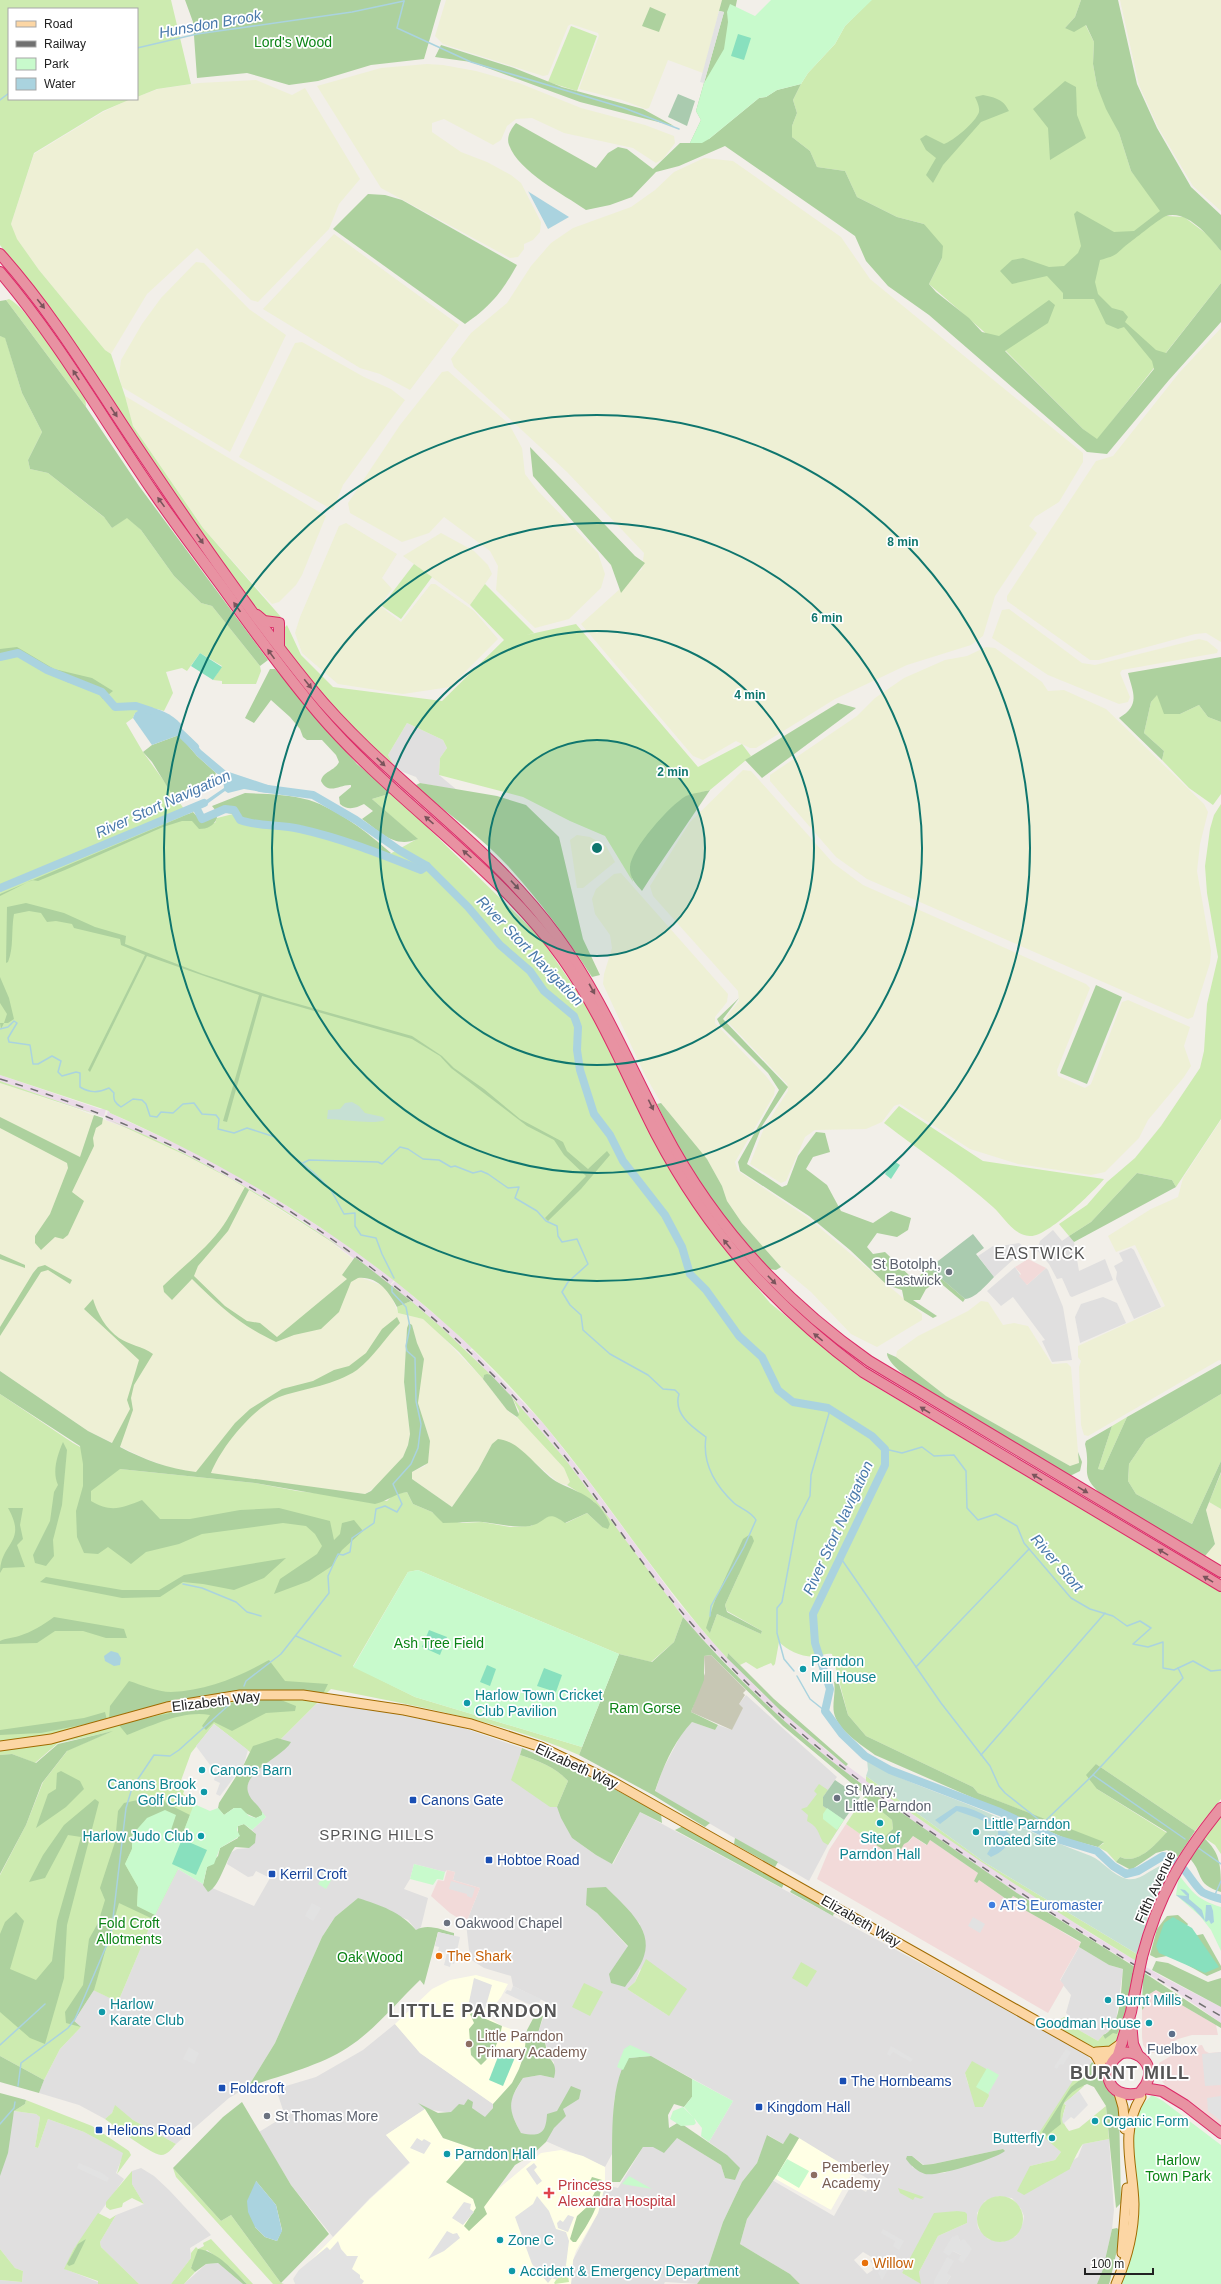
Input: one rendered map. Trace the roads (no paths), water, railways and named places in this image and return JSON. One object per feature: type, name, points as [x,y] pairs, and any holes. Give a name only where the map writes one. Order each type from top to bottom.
[{"type":"highway","points":[[0,254],[46,310],[164,486],[278,647],[340,721],[388,769],[488,857],[524,895],[554,931],[590,984],[619,1038],[662,1128],[694,1183],[733,1237],[775,1284],[835,1337],[879,1367],[1221,1572]]},
{"type":"highway","points":[[0,272],[41,322],[168,513],[276,660],[320,715],[391,788],[496,880],[545,935],[564,960],[596,1012],[655,1132],[687,1187],[720,1236],[772,1296],[817,1337],[863,1372],[1221,1586]]},
{"type":"highway","points":[[252,611],[264,621],[279,624],[278,647]]},
{"type":"highway","name":"Fifth Avenue","points":[[1117,2056],[1131,2012],[1142,1957],[1154,1918],[1176,1870],[1190,1847],[1221,1808]]},
{"type":"highway","name":"Fifth Avenue","points":[[1131,2012],[1132,2037],[1138,2055]]},
{"type":"highway","points":[[1162,2090],[1142,2091],[1128,2095],[1119,2093],[1112,2088],[1109,2079],[1117,2056],[1126,2052],[1138,2055],[1144,2060],[1149,2071],[1162,2090],[1221,2133]]},
{"type":"highway","points":[[1142,2091],[1149,2077],[1149,2071]]},
{"type":"main road","name":"Elizabeth Way","points":[[0,1746],[51,1739],[167,1707],[240,1695],[303,1695],[346,1700],[471,1724],[541,1747],[613,1782],[1094,2053],[1108,2059],[1117,2056]]},
{"type":"main road","points":[[1109,2079],[1094,2053],[1111,2051],[1122,2042]]},
{"type":"main road","points":[[1117,2281],[1128,2254],[1133,2222],[1134,2204],[1128,2137],[1130,2118],[1141,2097],[1142,2091]]},
{"type":"main road","points":[[1117,2281],[1127,2189],[1124,2116],[1119,2093]]},
{"type":"water","points":[[528,191],[529,192],[569,217],[548,229]]},
{"type":"water","points":[[145,706],[169,714],[181,724],[182,732],[179,735],[152,745],[133,718],[135,713]]},
{"type":"water","points":[[190,737],[201,750],[226,771],[271,786],[268,793],[244,789],[228,793],[225,791],[207,804],[205,801],[224,788],[223,777],[216,773],[197,756],[185,742]]},
{"type":"water","points":[[111,1651],[118,1653],[121,1658],[120,1665],[114,1666],[105,1661],[104,1656]]},
{"type":"water","points":[[956,1806],[978,1812],[993,1820],[1005,1830],[1010,1835],[1008,1843],[1004,1849],[991,1857],[987,1854],[998,1836],[998,1831],[992,1825],[977,1818],[957,1811],[940,1824],[935,1820]]},
{"type":"water","points":[[1180,1889],[1185,1890],[1189,1894],[1189,1899],[1202,1910],[1205,1921],[1193,1908],[1176,1895],[1187,1896]]},
{"type":"water","points":[[1206,1905],[1211,1905],[1214,1922],[1211,1924],[1209,1920],[1206,1922]]},
{"type":"water","points":[[256,2181],[276,2205],[282,2231],[277,2241],[265,2237],[255,2227],[248,2212],[247,2201]]},
{"type":"waterway","points":[[404,1],[397,28],[471,62],[624,108],[679,129]]},
{"type":"waterway","name":"Hunsdon Brook","points":[[138,48],[197,34],[352,12],[404,1]]},
{"type":"waterway","name":"Hunsdon Brook","points":[[0,100],[8,94]]},
{"type":"waterway","points":[[0,657],[18,653],[47,670],[102,692],[115,707],[136,706],[151,711]]},
{"type":"waterway","points":[[173,726],[195,747]]},
{"type":"waterway","name":"River Stort Navigation","points":[[260,788],[313,795],[356,820],[399,850],[427,866],[468,907],[500,945],[530,971],[544,991],[574,1016],[578,1027],[577,1050],[580,1070],[594,1114],[610,1135],[623,1161],[665,1215],[682,1247],[690,1274],[706,1290],[739,1336],[762,1357],[778,1390],[793,1402],[828,1408],[872,1436],[885,1449],[885,1465],[813,1614],[815,1643],[830,1689],[825,1711],[842,1734],[865,1756],[890,1770],[1000,1812],[1057,1839],[1097,1851],[1113,1866],[1126,1874],[1138,1871],[1163,1856],[1170,1858],[1176,1861],[1185,1870],[1196,1886],[1203,1892],[1221,1899]]},
{"type":"waterway","name":"River Stort Navigation","points":[[0,888],[204,803]]},
{"type":"waterway","points":[[196,807],[202,819],[225,809],[234,810],[240,820],[262,825],[292,827],[331,837],[421,870],[427,866]]},
{"type":"waterway","points":[[0,1029],[8,1027],[14,1021],[17,1023],[8,1038],[9,1042],[30,1045],[33,1064],[38,1064],[52,1056],[61,1061],[58,1072],[62,1076],[76,1072],[80,1073],[80,1087],[87,1090],[101,1091],[109,1088],[114,1093],[115,1101],[121,1107],[133,1099],[142,1100],[146,1104],[150,1116],[157,1117],[161,1112],[173,1113],[183,1104],[194,1103],[202,1114],[216,1115],[219,1119],[218,1129],[234,1133],[247,1128],[275,1137],[289,1153],[313,1172],[331,1190],[344,1214],[355,1213],[355,1226],[361,1235],[376,1238],[394,1278]]},
{"type":"waterway","points":[[303,1163],[309,1160],[378,1162],[382,1164],[400,1147],[408,1149],[423,1159],[439,1160],[451,1167],[455,1166],[473,1173],[481,1171],[508,1188],[519,1187],[515,1198],[537,1211],[546,1221],[557,1226],[558,1236],[562,1242],[577,1239],[588,1264],[568,1282],[562,1292],[570,1305],[581,1315],[583,1330],[610,1354],[648,1375],[663,1389],[675,1390],[679,1394],[678,1401],[681,1414],[695,1429],[706,1437],[706,1456],[708,1465],[716,1482],[734,1503],[749,1512],[756,1520],[744,1547],[711,1606],[710,1616]]},
{"type":"waterway","points":[[244,1686],[246,1681],[281,1654],[329,1593],[328,1576],[338,1554],[343,1555],[350,1552],[352,1538],[374,1523],[376,1509],[385,1506],[397,1512],[402,1504],[393,1484],[411,1464],[418,1448],[421,1424],[416,1401],[415,1358],[407,1351],[406,1346],[410,1327],[406,1307],[392,1292],[392,1287]]},
{"type":"waterway","points":[[794,1671],[784,1659],[777,1633],[777,1608],[782,1602],[797,1521],[810,1496],[811,1475],[830,1410]]},
{"type":"waterway","name":"River Stort","points":[[885,1449],[902,1453],[922,1447],[934,1456],[954,1455],[966,1471],[967,1508],[978,1520],[996,1514],[1017,1526],[1024,1543],[1071,1598],[1090,1609],[1113,1616],[1127,1626],[1140,1621],[1151,1628],[1133,1644],[1148,1647],[1163,1642],[1163,1668],[1174,1670],[1193,1661],[1211,1671],[1221,1670]]},
{"type":"waterway","points":[[916,1667],[1029,1549]]},
{"type":"waterway","points":[[840,1557],[941,1703],[990,1766],[999,1786],[1005,1793],[1043,1823]]},
{"type":"waterway","points":[[183,1584],[202,1588],[236,1602],[247,1612],[261,1616]]},
{"type":"waterway","points":[[981,1755],[1105,1613]]},
{"type":"waterway","points":[[296,1636],[341,1656]]},
{"type":"waterway","points":[[1043,1823],[1093,1775],[1183,1678],[1178,1668]]},
{"type":"waterway","points":[[797,1676],[810,1699],[825,1711]]},
{"type":"waterway","points":[[18,2086],[21,2063],[68,2028],[75,2019],[111,1935],[126,1808],[132,1788],[154,1755],[170,1756],[179,1750],[230,1704]]},
{"type":"waterway","points":[[1093,1775],[1185,1839]]},
{"type":"waterway","name":"River Stort Navigation","points":[[1037,1830],[1040,1827]]},
{"type":"waterway","points":[[1197,1847],[1221,1864]]},
{"type":"waterway","points":[[1214,1897],[1221,1881]]},
{"type":"waterway","points":[[0,2045],[45,2004]]},
{"type":"waterway","points":[[0,2124],[14,2108],[15,2102]]},
{"type":"railway","points":[[0,1079],[79,1106],[156,1138],[230,1176],[302,1219],[370,1267],[435,1320],[495,1377],[564,1455],[672,1600],[734,1670],[797,1730],[878,1794],[1025,1896],[1155,1977],[1221,2016]]},
{"type":"place","name":"St Botolph, Eastwick","points":[[949,1272]]},
{"type":"place","name":"Parndon Mill House","points":[[803,1669]]},
{"type":"place","name":"Harlow Town Cricket Club Pavilion","points":[[467,1703]]},
{"type":"place","name":"Canons Barn","points":[[202,1770]]},
{"type":"place","name":"Canons Brook Golf Club","points":[[204,1792]]},
{"type":"place","name":"St Mary, Little Parndon","points":[[837,1798]]},
{"type":"place","name":"Canons Gate","points":[[413,1800]]},
{"type":"place","name":"Site of Parndon Hall","points":[[880,1823]]},
{"type":"place","name":"Little Parndon moated site","points":[[976,1832]]},
{"type":"place","name":"Harlow Judo Club","points":[[201,1836]]},
{"type":"place","name":"Hobtoe Road","points":[[489,1860]]},
{"type":"place","name":"Kerril Croft","points":[[272,1874]]},
{"type":"place","name":"ATS Euromaster","points":[[992,1905]]},
{"type":"place","name":"Oakwood Chapel","points":[[447,1923]]},
{"type":"place","name":"The Shark","points":[[439,1956]]},
{"type":"place","name":"Burnt Mills","points":[[1108,2000]]},
{"type":"place","name":"Harlow Karate Club","points":[[102,2012]]},
{"type":"place","name":"Goodman House","points":[[1149,2023]]},
{"type":"place","name":"Fuelbox","points":[[1172,2034]]},
{"type":"place","name":"Little Parndon Primary Academy","points":[[469,2044]]},
{"type":"place","name":"The Hornbeams","points":[[843,2081]]},
{"type":"place","name":"Foldcroft","points":[[222,2088]]},
{"type":"place","name":"Kingdom Hall","points":[[759,2107]]},
{"type":"place","name":"St Thomas More","points":[[267,2116]]},
{"type":"place","name":"Organic Form","points":[[1095,2121]]},
{"type":"place","name":"Helions Road","points":[[99,2130]]},
{"type":"place","name":"Butterfly","points":[[1052,2138]]},
{"type":"place","name":"Parndon Hall","points":[[447,2154]]},
{"type":"place","name":"Pemberley Academy","points":[[814,2175]]},
{"type":"place","name":"Princess Alexandra Hospital","points":[[549,2193]]},
{"type":"place","name":"Zone C","points":[[500,2240]]},
{"type":"place","name":"Willow","points":[[865,2263]]},
{"type":"place","name":"Accident & Emergency Department","points":[[512,2271]]},
{"type":"district","name":"EASTWICK","points":[[1040,1253]]},
{"type":"district","name":"SPRING HILLS","points":[[377,1835]]},
{"type":"district","name":"LITTLE PARNDON","points":[[473,2011]]},
{"type":"district","name":"BURNT MILL","points":[[1130,2073]]},
{"type":"park label","name":"Lord's Wood","points":[[293,42]]},
{"type":"park label","name":"Ash Tree Field","points":[[439,1643]]},
{"type":"park label","name":"Ram Gorse","points":[[645,1708]]},
{"type":"park label","name":"Fold Croft Allotments","points":[[129,1932]]},
{"type":"park label","name":"Oak Wood","points":[[370,1957]]},
{"type":"park label","name":"Harlow Town Park","points":[[1178,2168]]}]
